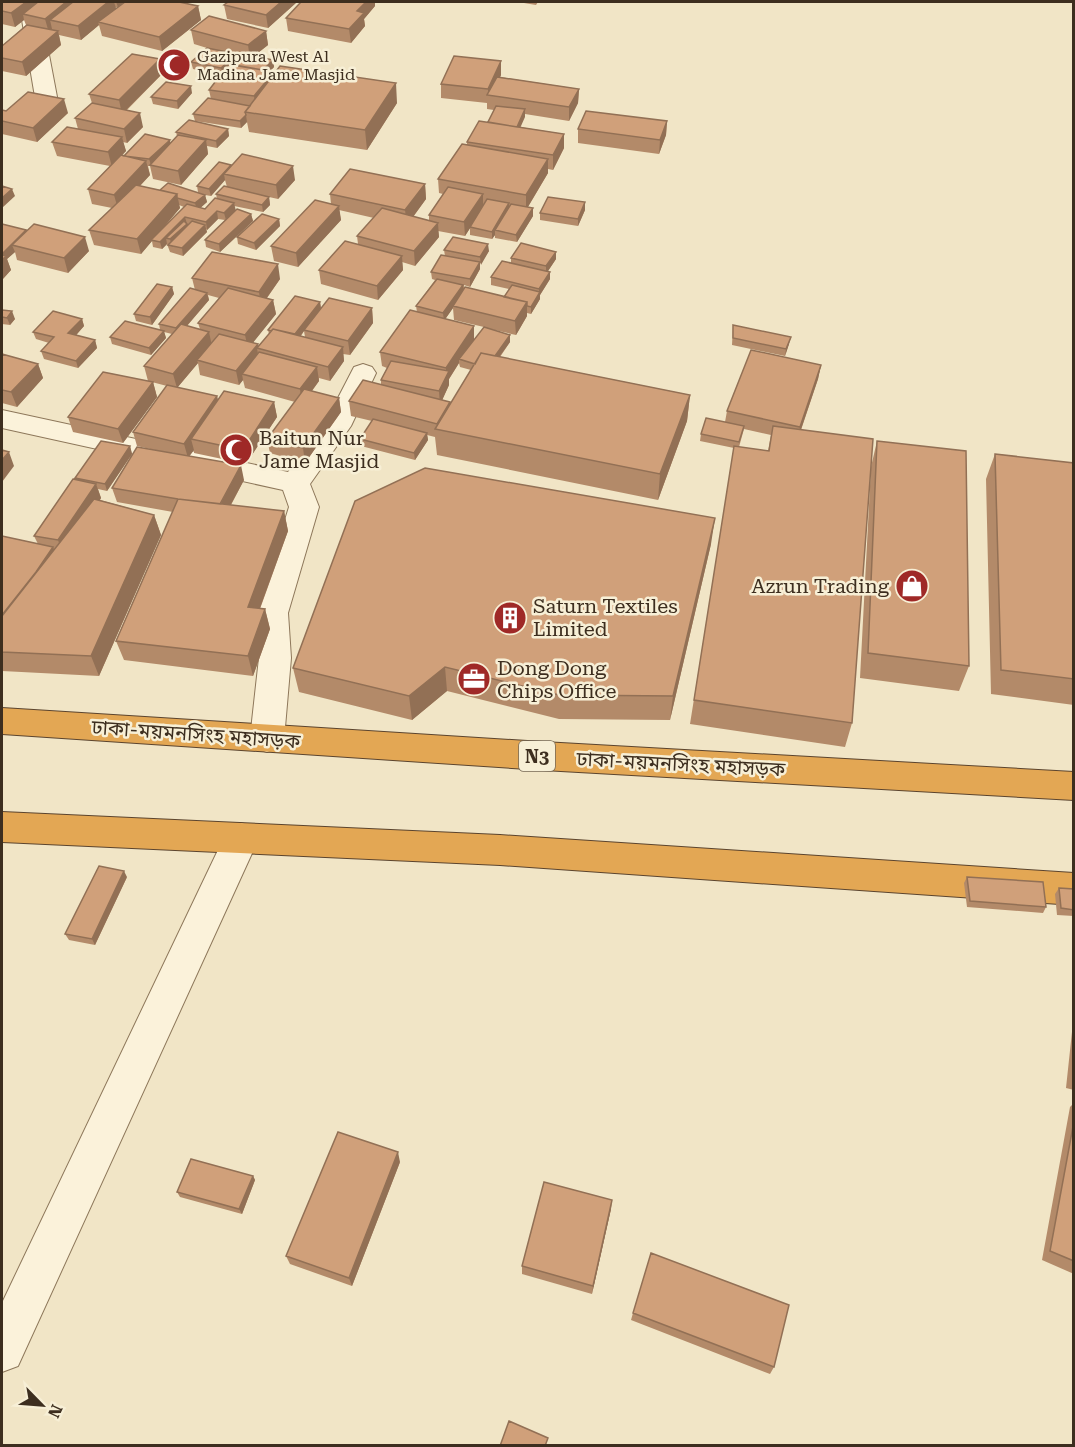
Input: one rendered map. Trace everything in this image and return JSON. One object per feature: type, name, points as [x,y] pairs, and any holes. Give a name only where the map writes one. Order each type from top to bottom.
[{"type":"highway","name":"ঢাকা-ময়মনসিংহ মহাসড়ক","points":[[2,721],[267,739],[1074,786]]},
{"type":"highway","points":[[2,827],[500,850],[1074,889]]},
{"type":"street","points":[[29,2],[46,97]]},
{"type":"street","points":[[295,483],[337,426],[363,373]]},
{"type":"street","points":[[2,419],[295,483]]},
{"type":"street","points":[[267,739],[275,658],[272,612],[304,507],[295,483]]},
{"type":"street","points":[[2,1350],[241,838]]},
{"type":"building","points":[[2,2],[26,2],[11,13],[2,11]]},
{"type":"building","points":[[38,2],[66,2],[45,19],[23,14]]},
{"type":"building","points":[[73,2],[108,2],[78,26],[50,20]]},
{"type":"building","points":[[125,2],[179,2],[198,6],[159,37],[98,22]]},
{"type":"building","points":[[228,2],[281,2],[266,15],[224,5]]},
{"type":"building","points":[[301,2],[366,2],[357,11],[364,13],[349,29],[286,18]]},
{"type":"building","points":[[209,16],[266,31],[248,45],[191,30]]},
{"type":"building","points":[[27,25],[58,31],[22,62],[2,58],[2,46]]},
{"type":"building","points":[[207,48],[237,54],[221,68],[191,62]]},
{"type":"building","points":[[132,54],[160,59],[119,100],[89,94]]},
{"type":"building","points":[[243,54],[273,60],[263,70],[232,65]]},
{"type":"building","points":[[454,56],[501,61],[488,89],[441,84]]},
{"type":"building","points":[[229,64],[274,72],[254,96],[209,90]]},
{"type":"building","points":[[280,66],[396,83],[365,130],[245,112]]},
{"type":"building","points":[[497,77],[579,89],[569,107],[487,95]]},
{"type":"building","points":[[166,82],[191,86],[177,101],[151,97]]},
{"type":"building","points":[[28,92],[64,99],[33,128],[2,121],[2,110],[6,111]]},
{"type":"building","points":[[208,98],[250,106],[240,121],[193,114]]},
{"type":"building","points":[[92,103],[140,113],[124,129],[75,118]]},
{"type":"building","points":[[496,106],[525,109],[517,127],[488,122]]},
{"type":"building","points":[[586,111],[667,121],[660,140],[578,129]]},
{"type":"building","points":[[189,120],[228,129],[216,141],[176,132]]},
{"type":"building","points":[[479,121],[564,134],[553,155],[467,142]]},
{"type":"building","points":[[67,127],[122,137],[108,152],[52,142]]},
{"type":"building","points":[[145,134],[170,140],[149,159],[124,156]]},
{"type":"building","points":[[178,135],[206,140],[178,171],[150,165]]},
{"type":"building","points":[[462,144],[548,159],[526,195],[438,179]]},
{"type":"building","points":[[242,154],[293,166],[276,185],[224,174]]},
{"type":"building","points":[[121,155],[146,161],[114,195],[88,189]]},
{"type":"building","points":[[219,162],[231,165],[209,189],[197,186]]},
{"type":"building","points":[[350,169],[425,184],[405,210],[330,194]]},
{"type":"building","points":[[168,183],[205,195],[195,203],[177,198],[177,194],[160,190]]},
{"type":"building","points":[[136,185],[177,194],[137,239],[89,230]]},
{"type":"building","points":[[2,186],[12,189],[2,198]]},
{"type":"building","points":[[224,186],[269,197],[262,205],[216,194]]},
{"type":"building","points":[[448,187],[483,194],[464,222],[429,215]]},
{"type":"building","points":[[548,197],[585,202],[578,219],[540,213]]},
{"type":"building","points":[[215,198],[234,203],[224,213],[217,211],[206,222],[185,217],[160,242],[151,240],[187,204],[205,209]]},
{"type":"building","points":[[487,199],[509,203],[492,232],[470,227]]},
{"type":"building","points":[[315,200],[339,206],[296,253],[271,246]]},
{"type":"building","points":[[511,204],[533,208],[516,235],[495,230]]},
{"type":"building","points":[[382,208],[438,223],[414,251],[357,236]]},
{"type":"building","points":[[237,209],[251,214],[219,244],[205,240]]},
{"type":"building","points":[[262,214],[279,219],[254,243],[237,237]]},
{"type":"building","points":[[184,221],[187,224],[170,239],[166,238]]},
{"type":"building","points":[[192,221],[205,225],[182,248],[168,245]]},
{"type":"building","points":[[2,224],[26,230],[2,254]]},
{"type":"building","points":[[34,224],[85,237],[64,258],[12,245]]},
{"type":"building","points":[[453,237],[488,244],[480,257],[444,250]]},
{"type":"building","points":[[345,241],[402,256],[377,286],[319,270]]},
{"type":"building","points":[[521,243],[556,252],[546,266],[511,258]]},
{"type":"building","points":[[212,252],[278,264],[259,292],[192,278]]},
{"type":"building","points":[[441,255],[480,262],[470,279],[431,272]]},
{"type":"building","points":[[502,261],[550,272],[539,289],[491,277]]},
{"type":"building","points":[[437,279],[463,285],[443,313],[416,306]]},
{"type":"building","points":[[157,284],[172,287],[150,317],[134,314]]},
{"type":"building","points":[[512,285],[540,292],[531,307],[527,306],[527,302],[504,297]]},
{"type":"building","points":[[465,287],[527,302],[515,321],[453,306]]},
{"type":"building","points":[[190,288],[207,293],[176,328],[159,324]]},
{"type":"building","points":[[228,288],[273,300],[245,335],[198,323]]},
{"type":"building","points":[[295,296],[320,302],[295,334],[268,330]]},
{"type":"building","points":[[329,298],[372,308],[348,341],[304,330]]},
{"type":"building","points":[[2,310],[12,311],[7,318],[2,317]]},
{"type":"building","points":[[410,310],[474,326],[446,368],[380,352]]},
{"type":"building","points":[[53,311],[82,319],[68,333],[95,340],[76,361],[41,351],[54,337],[33,332]]},
{"type":"building","points":[[125,321],[164,331],[149,348],[110,337]]},
{"type":"building","points":[[181,324],[209,332],[173,374],[144,366]]},
{"type":"building","points":[[733,325],[791,337],[786,349],[733,338]]},
{"type":"building","points":[[484,327],[510,335],[495,356],[481,353],[475,364],[459,359]]},
{"type":"building","points":[[273,329],[343,347],[328,367],[257,348]]},
{"type":"building","points":[[219,334],[258,344],[236,371],[197,360]]},
{"type":"building","points":[[751,350],[821,365],[800,427],[727,411]]},
{"type":"building","points":[[259,352],[317,367],[300,389],[242,374]]},
{"type":"building","points":[[481,353],[690,395],[660,474],[435,429]]},
{"type":"building","points":[[2,354],[38,364],[11,392],[2,390]]},
{"type":"building","points":[[391,361],[449,371],[439,391],[381,380]]},
{"type":"building","points":[[103,372],[153,382],[118,429],[68,417]]},
{"type":"building","points":[[363,380],[450,402],[437,424],[349,401]]},
{"type":"building","points":[[167,385],[217,396],[184,444],[133,432]]},
{"type":"building","points":[[304,389],[339,398],[303,448],[267,439]]},
{"type":"building","points":[[224,391],[274,402],[243,450],[191,439]]},
{"type":"building","points":[[706,418],[744,426],[739,442],[701,434]]},
{"type":"building","points":[[373,419],[427,433],[414,453],[360,439]]},
{"type":"building","points":[[773,426],[873,439],[852,723],[694,700],[734,446],[769,451]]},
{"type":"building","points":[[101,441],[130,446],[105,484],[75,478]]},
{"type":"building","name":"Azrun Trading","points":[[877,441],[966,451],[969,666],[868,653]]},
{"type":"building","points":[[137,447],[241,465],[220,504],[112,488]]},
{"type":"building","points":[[2,450],[9,452],[2,460]]},
{"type":"building","points":[[995,454],[1074,463],[1074,679],[1001,670]]},
{"type":"building","name":"Saturn Textiles Limited","points":[[425,468],[715,518],[673,696],[559,695],[445,667],[409,696],[293,668],[355,501]]},
{"type":"building","points":[[73,479],[96,484],[58,540],[34,536]]},
{"type":"building","points":[[94,499],[154,515],[91,656],[2,652],[2,616]]},
{"type":"building","points":[[178,499],[284,511],[248,607],[265,609],[248,656],[116,641]]},
{"type":"building","points":[[2,536],[53,547],[2,615]]},
{"type":"building","points":[[99,866],[124,871],[92,939],[65,934]]},
{"type":"building","points":[[967,877],[1043,882],[1046,907],[970,901]]},
{"type":"building","points":[[1059,888],[1074,889],[1074,910],[1061,908]]},
{"type":"building","points":[[1074,1121],[1074,1261],[1050,1251]]},
{"type":"building","points":[[338,1132],[398,1152],[349,1278],[286,1256]]},
{"type":"building","points":[[191,1159],[253,1176],[239,1209],[177,1192]]},
{"type":"building","points":[[544,1182],[612,1200],[593,1286],[522,1266]]},
{"type":"building","points":[[651,1253],[789,1305],[774,1367],[633,1313]]},
{"type":"building","points":[[509,1421],[548,1438],[545,1446],[500,1446]]},
{"type":"place","name":"Gazipura West Al Madina Jame Masjid","points":[[174,65]]},
{"type":"place","name":"Baitun Nur Jame Masjid","points":[[236,450]]},
{"type":"place","name":"Azrun Trading","points":[[912,586]]},
{"type":"place","name":"Saturn Textiles Limited","points":[[510,618]]},
{"type":"place","name":"Dong Dong Chips Office","points":[[474,679]]}]
